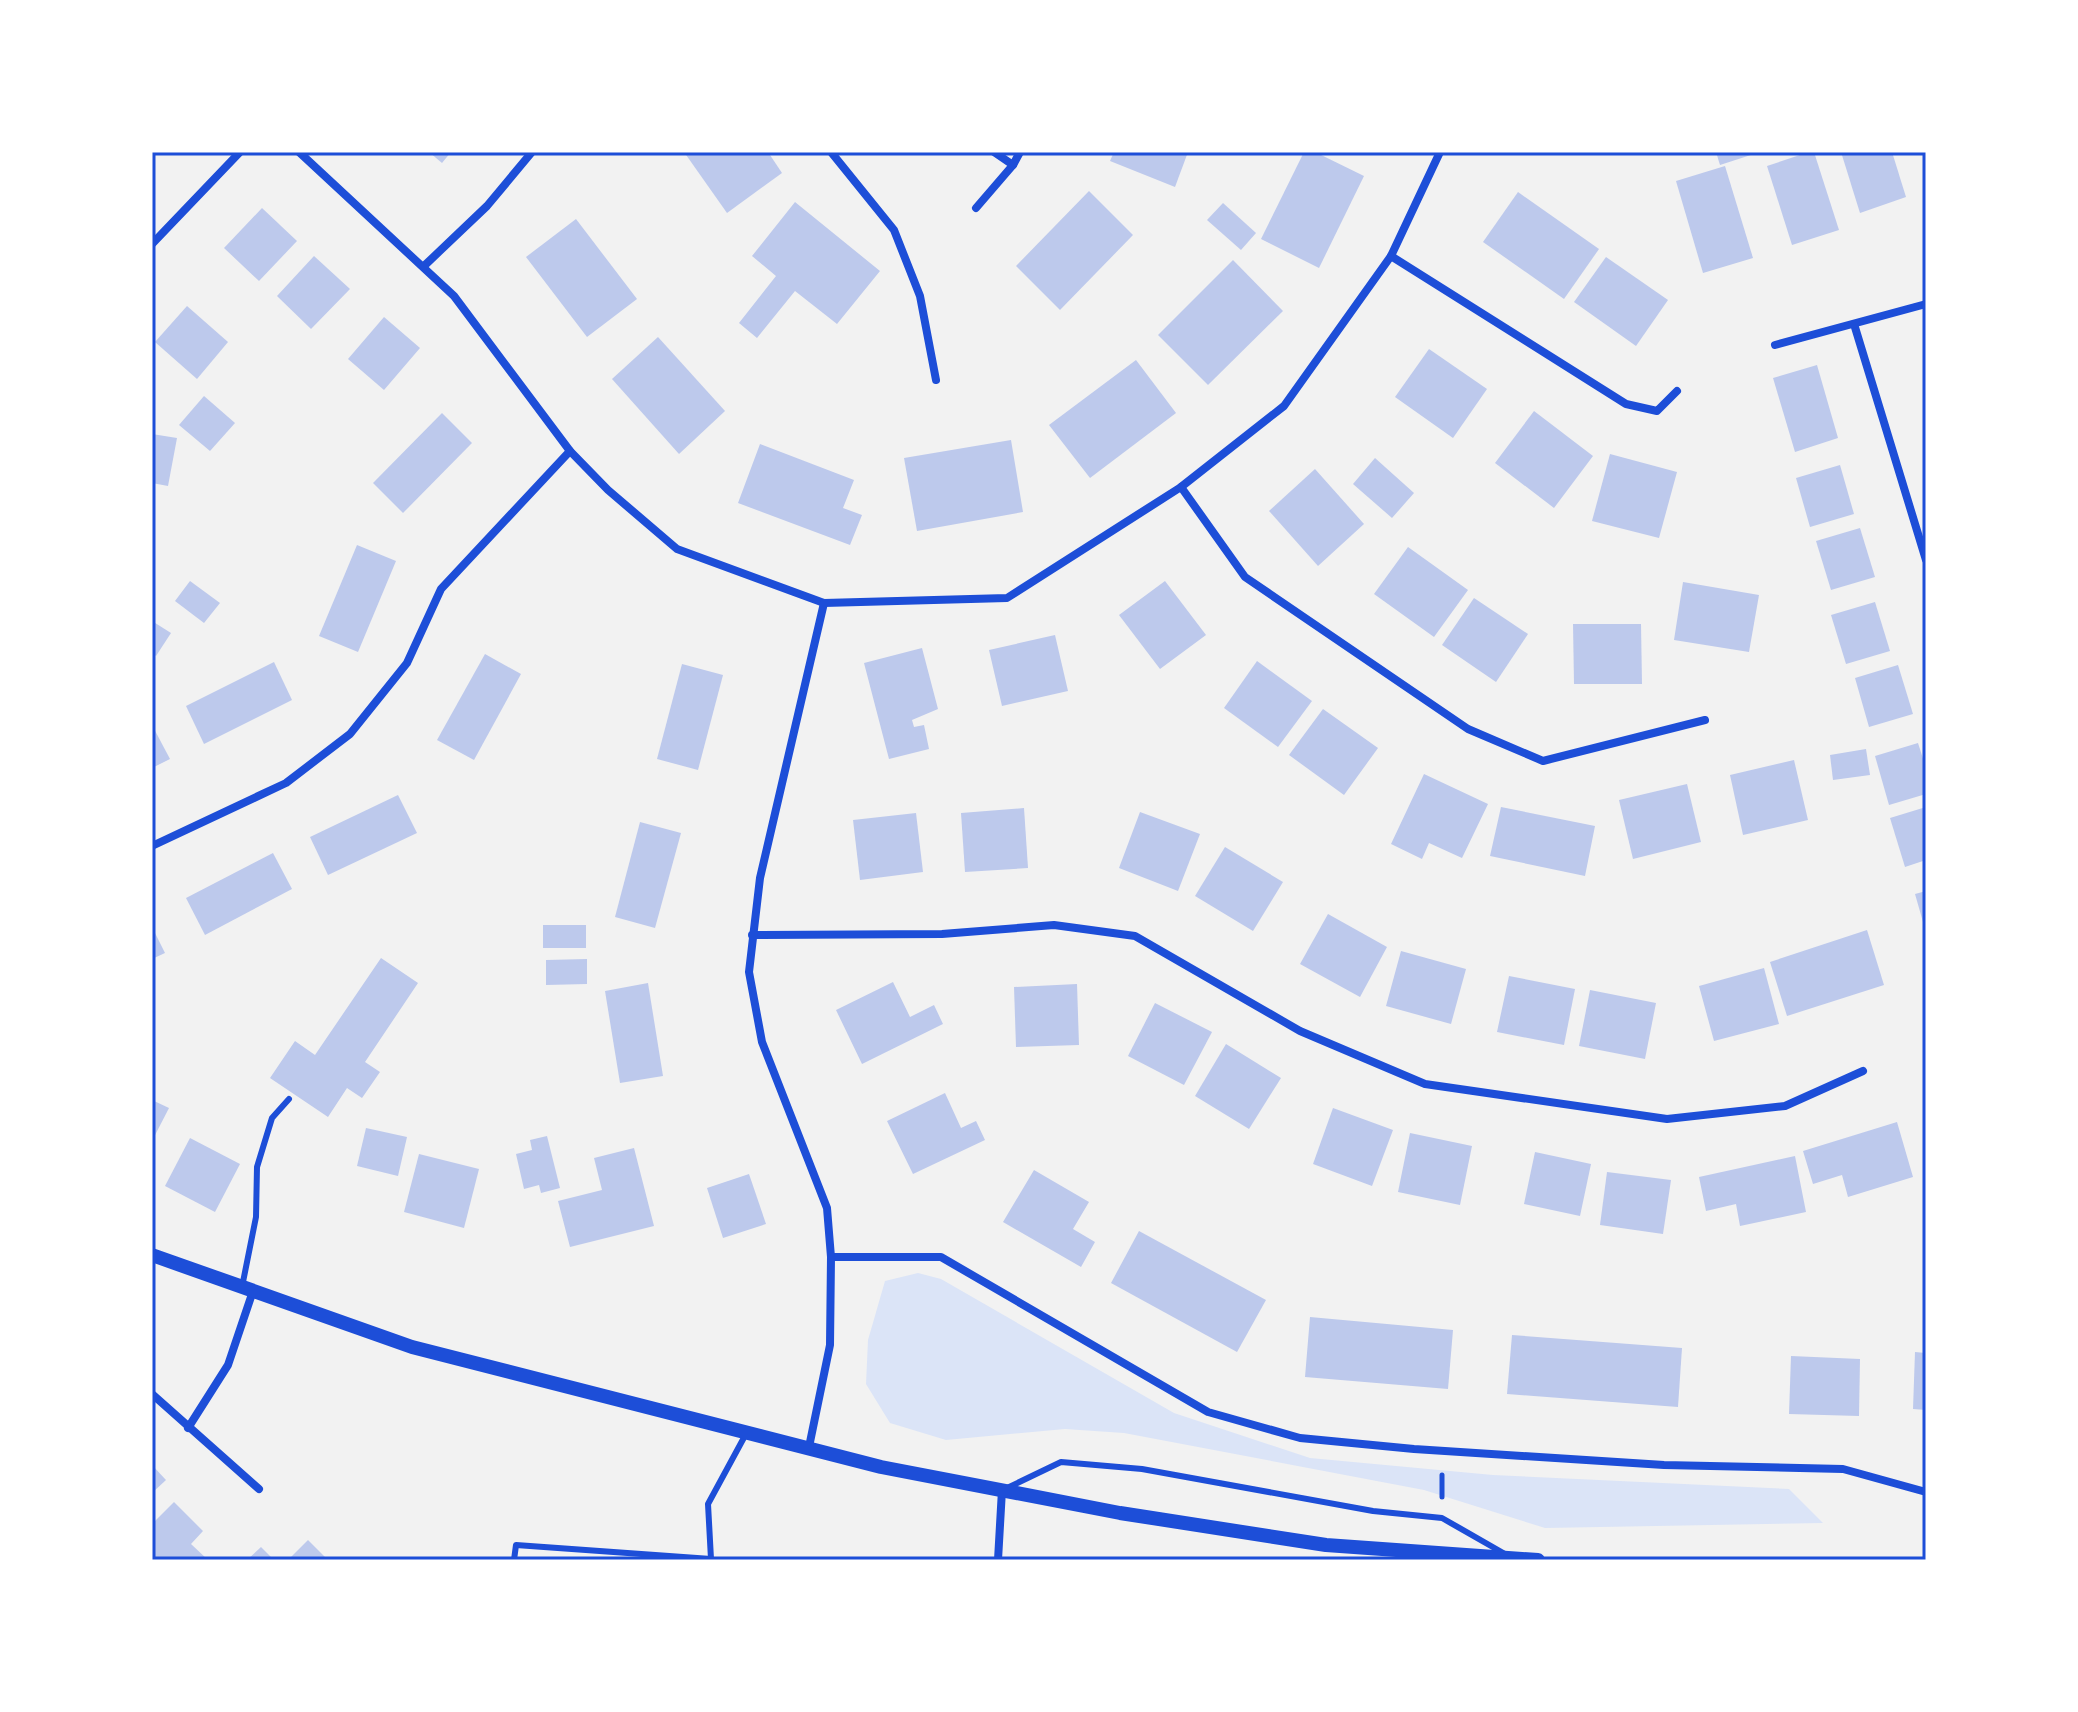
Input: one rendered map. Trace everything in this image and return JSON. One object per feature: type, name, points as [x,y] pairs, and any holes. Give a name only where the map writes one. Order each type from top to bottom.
[{"type":"street","points":[[152,244],[240,152]]},
{"type":"street","points":[[299,152],[454,296],[570,451],[608,490],[677,549],[824,603],[1007,598],[1181,487],[1284,406],[1391,256],[1440,152]]},
{"type":"street","points":[[424,266],[487,206],[532,152]]},
{"type":"street","points":[[831,152],[894,230],[920,296],[936,380]]},
{"type":"street","points":[[994,152],[1013,165]]},
{"type":"street","points":[[976,208],[1013,165],[1020,152]]},
{"type":"street","points":[[1391,256],[1626,404],[1657,411],[1677,391]]},
{"type":"street","points":[[1775,345],[1926,304]]},
{"type":"street","points":[[1854,324],[1926,560]]},
{"type":"street","points":[[152,846],[286,783],[350,734],[407,663],[441,589],[570,451]]},
{"type":"street","points":[[1181,487],[1245,577],[1468,729],[1543,761],[1705,720]]},
{"type":"street","points":[[809,1447],[830,1345],[831,1257],[827,1208],[762,1042],[749,972],[760,878],[824,603]]},
{"type":"street","points":[[752,935],[942,934],[1054,925],[1135,936],[1300,1031],[1425,1084],[1667,1119],[1785,1106],[1863,1071]]},
{"type":"street","points":[[152,1255],[412,1347],[881,1467],[1120,1513],[1326,1545],[1538,1560]]},
{"type":"street","points":[[831,1257],[941,1257],[1208,1412],[1300,1438],[1442,1451],[1664,1465],[1843,1469],[1926,1492]]},
{"type":"street","points":[[188,1428],[228,1365],[248,1289]]},
{"type":"street","points":[[152,1394],[259,1489]]},
{"type":"street","points":[[998,1560],[1002,1490]]},
{"type":"lane","points":[[248,1289],[256,1217],[257,1167],[272,1118],[289,1099]]},
{"type":"lane","points":[[514,1560],[516,1545],[711,1559],[708,1504],[747,1432]]},
{"type":"lane","points":[[1002,1490],[1061,1462],[1142,1469],[1373,1511],[1442,1518],[1513,1558]]},
{"type":"path","points":[[1442,1451],[1442,1518]]},
{"type":"shaded area","points":[[918,1273],[941,1279],[1174,1413],[1310,1458],[1493,1475],[1789,1489],[1823,1523],[1545,1528],[1424,1490],[1124,1433],[1065,1429],[946,1440],[890,1423],[866,1384],[868,1340],[885,1281]]},
{"type":"building","points":[[429,152],[451,152],[442,163]]},
{"type":"building","points":[[684,152],[768,152],[782,173],[727,213]]},
{"type":"building","points":[[1114,152],[1188,152],[1175,187],[1110,161]]},
{"type":"building","points":[[1304,152],[1315,152],[1364,176],[1319,268],[1261,239]]},
{"type":"building","points":[[1716,152],[1757,152],[1757,153],[1720,165]]},
{"type":"building","points":[[1814,152],[1839,230],[1792,245],[1767,166]]},
{"type":"building","points":[[1841,152],[1892,152],[1906,197],[1860,213]]},
{"type":"building","points":[[1725,166],[1753,258],[1703,273],[1676,181]]},
{"type":"building","points":[[1089,191],[1133,235],[1060,310],[1016,266]]},
{"type":"building","points":[[1518,192],[1599,249],[1564,299],[1483,242]]},
{"type":"building","points":[[795,202],[880,271],[837,324],[795,291],[757,338],[739,323],[776,276],[752,256]]},
{"type":"building","points":[[1223,203],[1256,233],[1241,250],[1207,220]]},
{"type":"building","points":[[262,208],[297,241],[259,281],[224,248]]},
{"type":"building","points":[[576,219],[637,299],[587,337],[526,257]]},
{"type":"building","points":[[314,256],[350,289],[311,329],[277,296]]},
{"type":"building","points":[[1606,257],[1668,300],[1636,346],[1574,302]]},
{"type":"building","points":[[1233,260],[1283,311],[1208,385],[1158,335]]},
{"type":"building","points":[[187,306],[228,342],[197,379],[155,342]]},
{"type":"building","points":[[384,317],[420,348],[384,390],[348,359]]},
{"type":"building","points":[[658,337],[725,411],[679,454],[612,379]]},
{"type":"building","points":[[1429,349],[1487,389],[1453,438],[1395,397]]},
{"type":"building","points":[[1136,360],[1176,413],[1090,478],[1049,425]]},
{"type":"building","points":[[1817,365],[1838,438],[1795,452],[1773,378]]},
{"type":"building","points":[[204,396],[235,423],[210,451],[179,425]]},
{"type":"building","points":[[1534,411],[1593,456],[1554,508],[1495,463]]},
{"type":"building","points":[[442,413],[472,443],[403,513],[373,483]]},
{"type":"building","points":[[152,434],[177,438],[168,486],[152,483]]},
{"type":"building","points":[[1011,440],[1023,512],[917,531],[904,458]]},
{"type":"building","points":[[760,444],[854,480],[843,508],[862,515],[850,545],[738,503]]},
{"type":"building","points":[[1610,454],[1677,472],[1659,538],[1592,521]]},
{"type":"building","points":[[1375,458],[1414,493],[1392,518],[1353,484]]},
{"type":"building","points":[[1840,465],[1854,514],[1810,527],[1796,478]]},
{"type":"building","points":[[1315,469],[1364,524],[1318,566],[1269,511]]},
{"type":"building","points":[[1860,528],[1875,577],[1831,590],[1816,541]]},
{"type":"building","points":[[357,545],[396,561],[358,652],[319,636]]},
{"type":"building","points":[[1408,547],[1468,590],[1434,637],[1374,594]]},
{"type":"building","points":[[190,581],[220,603],[204,623],[175,601]]},
{"type":"building","points":[[1165,581],[1206,635],[1160,669],[1119,615]]},
{"type":"building","points":[[1683,582],[1759,595],[1749,652],[1674,640]]},
{"type":"building","points":[[1474,598],[1528,634],[1496,682],[1442,645]]},
{"type":"building","points":[[1875,602],[1890,651],[1846,664],[1831,615]]},
{"type":"building","points":[[152,621],[171,633],[156,656],[152,653]]},
{"type":"building","points":[[1573,624],[1641,624],[1642,684],[1574,684]]},
{"type":"building","points":[[1055,635],[1068,691],[1002,706],[989,650]]},
{"type":"building","points":[[922,648],[938,709],[912,720],[914,727],[924,725],[929,749],[889,759],[864,663]]},
{"type":"building","points":[[485,654],[521,674],[474,760],[437,740]]},
{"type":"building","points":[[1257,661],[1312,701],[1278,747],[1224,708]]},
{"type":"building","points":[[274,662],[292,700],[204,744],[186,706]]},
{"type":"building","points":[[682,664],[723,675],[698,770],[657,759]]},
{"type":"building","points":[[1898,665],[1913,714],[1869,727],[1855,678]]},
{"type":"building","points":[[1323,709],[1378,748],[1344,795],[1289,755]]},
{"type":"building","points":[[152,725],[170,759],[152,768]]},
{"type":"building","points":[[1918,743],[1926,768],[1926,794],[1889,805],[1875,756]]},
{"type":"building","points":[[1866,749],[1870,775],[1833,780],[1830,755]]},
{"type":"building","points":[[1794,760],[1808,820],[1743,835],[1730,775]]},
{"type":"building","points":[[1424,774],[1488,804],[1462,858],[1429,843],[1422,859],[1391,844]]},
{"type":"building","points":[[1687,784],[1701,842],[1633,859],[1619,800]]},
{"type":"building","points":[[398,795],[417,833],[328,875],[310,837]]},
{"type":"building","points":[[1501,807],[1595,826],[1585,876],[1490,856]]},
{"type":"building","points":[[1926,807],[1926,860],[1905,867],[1890,818]]},
{"type":"building","points":[[1024,808],[1028,868],[965,872],[961,813]]},
{"type":"building","points":[[1140,812],[1200,834],[1178,891],[1119,868]]},
{"type":"building","points":[[916,813],[923,872],[860,880],[853,820]]},
{"type":"building","points":[[640,822],[681,833],[655,928],[615,917]]},
{"type":"building","points":[[1225,847],[1283,882],[1253,931],[1195,896]]},
{"type":"building","points":[[273,853],[292,889],[205,935],[186,898]]},
{"type":"building","points":[[1926,891],[1926,929],[1925,929],[1915,894]]},
{"type":"building","points":[[1328,914],[1387,947],[1360,997],[1300,964]]},
{"type":"building","points":[[543,925],[586,925],[586,948],[543,948]]},
{"type":"building","points":[[152,927],[165,953],[152,959]]},
{"type":"building","points":[[1867,930],[1884,985],[1787,1016],[1770,962]]},
{"type":"building","points":[[1401,951],[1466,969],[1451,1024],[1386,1006]]},
{"type":"building","points":[[381,958],[418,983],[365,1062],[380,1072],[362,1098],[347,1088],[328,1117],[270,1078],[295,1041],[315,1055]]},
{"type":"building","points":[[587,959],[587,984],[546,985],[546,960]]},
{"type":"building","points":[[1764,968],[1779,1024],[1714,1041],[1699,986]]},
{"type":"building","points":[[1509,976],[1575,989],[1564,1045],[1497,1032]]},
{"type":"building","points":[[893,982],[910,1017],[934,1005],[943,1024],[862,1064],[836,1010]]},
{"type":"building","points":[[648,983],[663,1076],[620,1083],[605,991]]},
{"type":"building","points":[[1077,984],[1079,1045],[1016,1047],[1014,987]]},
{"type":"building","points":[[1590,990],[1656,1003],[1645,1059],[1579,1046]]},
{"type":"building","points":[[1155,1003],[1212,1032],[1184,1085],[1128,1056]]},
{"type":"building","points":[[1226,1044],[1281,1078],[1249,1129],[1195,1096]]},
{"type":"building","points":[[945,1093],[961,1128],[976,1121],[985,1140],[913,1174],[887,1121]]},
{"type":"building","points":[[152,1100],[169,1108],[152,1141]]},
{"type":"building","points":[[1333,1108],[1393,1130],[1372,1186],[1313,1164]]},
{"type":"building","points":[[1897,1122],[1913,1177],[1848,1197],[1842,1175],[1813,1184],[1803,1151]]},
{"type":"building","points":[[366,1128],[407,1137],[398,1176],[357,1166]]},
{"type":"building","points":[[1410,1133],[1472,1146],[1460,1205],[1398,1192]]},
{"type":"building","points":[[547,1136],[560,1188],[541,1193],[539,1185],[524,1189],[516,1154],[532,1150],[530,1140]]},
{"type":"building","points":[[190,1138],[240,1164],[215,1212],[165,1186]]},
{"type":"building","points":[[634,1148],[654,1226],[570,1247],[558,1201],[602,1190],[594,1158]]},
{"type":"building","points":[[1535,1152],[1591,1164],[1580,1216],[1524,1204]]},
{"type":"building","points":[[419,1154],[479,1169],[464,1228],[404,1212]]},
{"type":"building","points":[[1795,1156],[1806,1212],[1740,1226],[1736,1204],[1706,1211],[1699,1177]]},
{"type":"building","points":[[1034,1170],[1089,1202],[1073,1229],[1095,1242],[1081,1267],[1003,1222]]},
{"type":"building","points":[[1607,1172],[1671,1180],[1663,1234],[1600,1225]]},
{"type":"building","points":[[749,1174],[766,1224],[723,1238],[707,1188]]},
{"type":"building","points":[[1139,1231],[1266,1300],[1237,1352],[1111,1283]]},
{"type":"building","points":[[1310,1317],[1453,1330],[1448,1389],[1305,1377]]},
{"type":"building","points":[[1512,1335],[1682,1348],[1678,1407],[1507,1394]]},
{"type":"building","points":[[1915,1352],[1926,1353],[1926,1410],[1913,1409]]},
{"type":"building","points":[[1791,1356],[1860,1359],[1859,1416],[1789,1414]]},
{"type":"building","points":[[152,1465],[166,1480],[152,1493]]},
{"type":"building","points":[[174,1502],[203,1531],[191,1544],[208,1560],[152,1560],[152,1524]]},
{"type":"building","points":[[308,1540],[328,1560],[288,1560]]},
{"type":"building","points":[[261,1547],[274,1560],[247,1560]]}]
